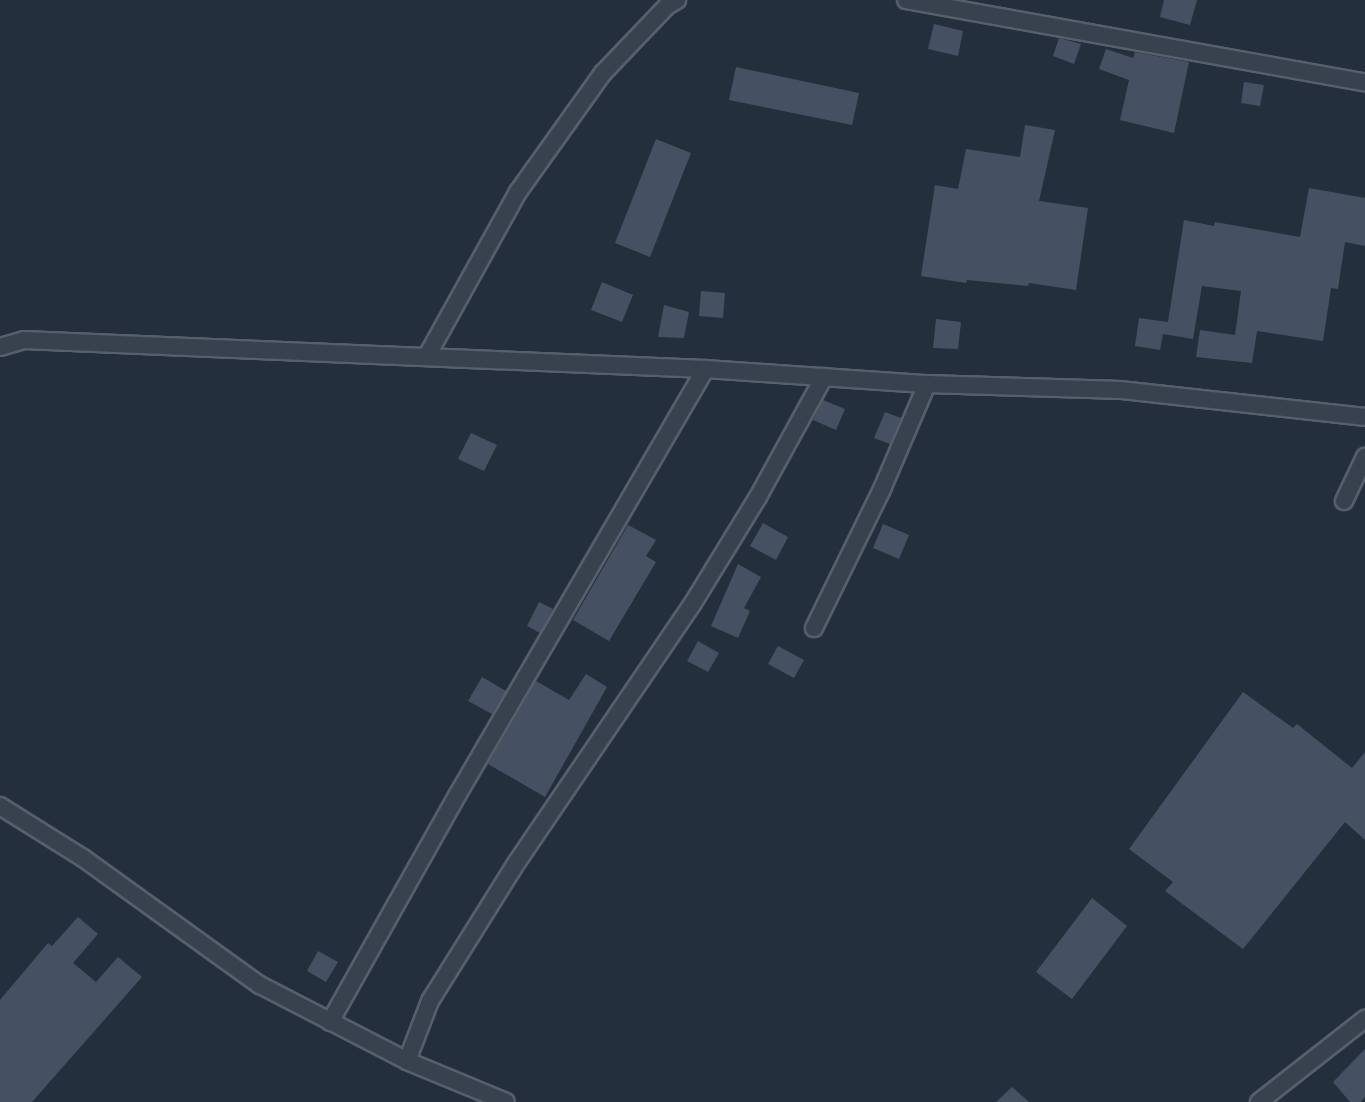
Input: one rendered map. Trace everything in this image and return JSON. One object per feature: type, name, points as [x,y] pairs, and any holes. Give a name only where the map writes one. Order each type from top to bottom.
[{"type":"street","points":[[427,356],[518,192],[603,73],[667,6],[677,0]]},
{"type":"street","points":[[906,0],[1365,83]]},
{"type":"street","points":[[0,347],[24,340],[705,369],[927,384],[1121,390],[1365,417]]},
{"type":"street","points":[[330,1022],[457,794],[705,369]]},
{"type":"street","points":[[407,1061],[436,990],[517,862],[694,603],[758,497],[824,377]]},
{"type":"street","points":[[814,628],[882,489],[927,384]]},
{"type":"street","points":[[1344,501],[1365,457]]},
{"type":"street","points":[[0,806],[83,858],[260,985],[407,1061],[506,1102]]},
{"type":"street","points":[[1259,1102],[1365,1018]]},
{"type":"building","points":[[1164,0],[1197,0],[1190,25],[1160,17]]},
{"type":"building","points":[[934,24],[963,31],[958,56],[928,49]]},
{"type":"building","points":[[1059,38],[1081,44],[1074,64],[1053,56]]},
{"type":"building","points":[[1106,49],[1133,58],[1135,52],[1189,62],[1174,133],[1120,120],[1129,80],[1099,69]]},
{"type":"building","points":[[736,67],[859,93],[852,125],[729,100]]},
{"type":"building","points":[[1244,82],[1264,85],[1260,106],[1241,103]]},
{"type":"building","points":[[1025,125],[1055,130],[1039,201],[1088,208],[1076,290],[1029,283],[1028,286],[967,280],[966,283],[921,276],[935,185],[958,189],[966,149],[1020,157]]},
{"type":"building","points":[[656,139],[691,153],[650,257],[615,243]]},
{"type":"building","points":[[1309,188],[1365,198],[1365,246],[1345,242],[1338,289],[1331,288],[1323,341],[1257,331],[1252,363],[1196,357],[1200,330],[1235,335],[1241,291],[1202,286],[1193,339],[1163,334],[1160,350],[1135,346],[1139,318],[1168,322],[1184,220],[1214,226],[1215,222],[1300,237]]},
{"type":"building","points":[[602,282],[633,295],[622,322],[591,310]]},
{"type":"building","points":[[701,291],[725,293],[723,318],[699,316]]},
{"type":"building","points":[[664,305],[689,312],[684,338],[658,337]]},
{"type":"building","points":[[936,319],[961,322],[958,349],[933,348]]},
{"type":"building","points":[[823,400],[845,409],[836,430],[813,420]]},
{"type":"building","points":[[885,412],[901,418],[890,444],[874,438]]},
{"type":"building","points":[[471,433],[497,445],[484,471],[458,459]]},
{"type":"building","points":[[763,523],[788,537],[776,560],[750,546]]},
{"type":"building","points":[[883,524],[909,535],[899,559],[873,548]]},
{"type":"building","points":[[628,525],[656,540],[646,556],[656,562],[609,641],[573,620]]},
{"type":"building","points":[[738,564],[761,577],[744,608],[750,611],[738,638],[711,626]]},
{"type":"building","points":[[539,602],[553,609],[540,633],[527,626]]},
{"type":"building","points":[[698,641],[719,653],[708,672],[687,661]]},
{"type":"building","points":[[778,646],[804,660],[794,678],[768,664]]},
{"type":"building","points":[[586,674],[607,687],[545,797],[488,764],[536,681],[569,700]]},
{"type":"building","points":[[482,677],[506,691],[492,714],[468,701]]},
{"type":"building","points":[[1243,692],[1293,728],[1297,724],[1352,768],[1365,752],[1365,840],[1345,822],[1243,949],[1165,891],[1173,882],[1129,849]]},
{"type":"building","points":[[1092,898],[1127,926],[1072,999],[1036,972]]},
{"type":"building","points":[[78,917],[98,934],[73,963],[96,982],[118,957],[142,977],[32,1102],[0,1102],[0,1000],[48,943],[52,946]]},
{"type":"building","points":[[318,951],[338,962],[326,982],[307,971]]},
{"type":"building","points":[[1365,1049],[1365,1097],[1361,1102],[1350,1102],[1333,1082]]},
{"type":"building","points":[[1012,1087],[1029,1102],[996,1102]]}]
